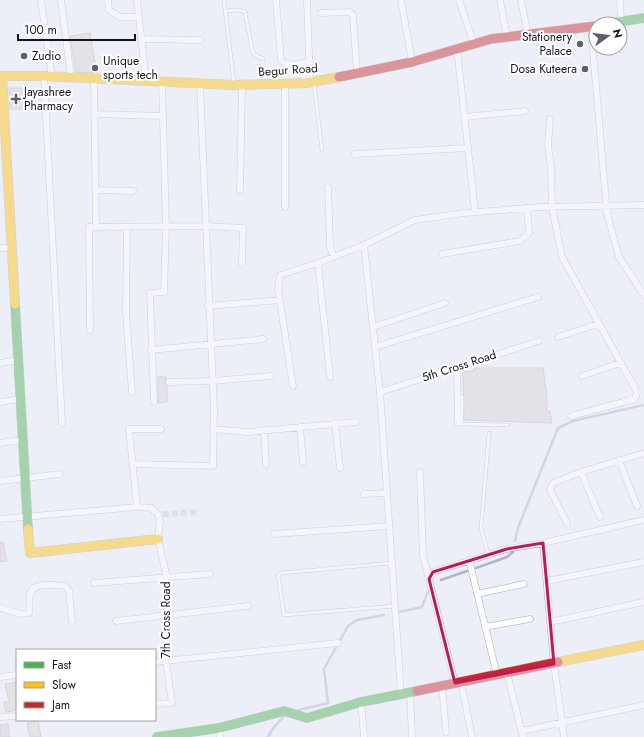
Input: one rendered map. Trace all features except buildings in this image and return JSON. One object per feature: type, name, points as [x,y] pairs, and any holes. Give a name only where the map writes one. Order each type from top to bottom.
[{"type":"street","points":[[41,0],[48,76],[62,422]]},
{"type":"street","points":[[61,0],[70,77]]},
{"type":"street","points":[[108,0],[109,10],[120,17],[139,17]]},
{"type":"street","points":[[137,0],[146,81]]},
{"type":"street","points":[[276,0],[281,60],[284,64],[289,65],[310,62]]},
{"type":"street","points":[[307,0],[310,62],[309,83]]},
{"type":"street","points":[[400,0],[412,62]]},
{"type":"street","points":[[459,0],[474,44]]},
{"type":"street","points":[[500,0],[507,38]]},
{"type":"street","points":[[521,0],[528,35]]},
{"type":"street","points":[[620,0],[621,16]]},
{"type":"street","points":[[321,13],[350,12],[352,15],[356,73]]},
{"type":"street","points":[[628,19],[644,18]]},
{"type":"street","name":"Begur Road","points":[[1,76],[48,76],[238,85],[309,83],[412,62],[490,39],[588,28]]},
{"type":"street","points":[[141,39],[200,40]]},
{"type":"street","points":[[457,49],[475,212]]},
{"type":"street","points":[[596,56],[606,206],[619,257],[644,295]]},
{"type":"street","points":[[302,63],[309,83]]},
{"type":"street","points":[[1,76],[2,129],[18,360],[21,440],[26,477],[30,553],[158,539]]},
{"type":"street","points":[[94,79],[96,228]]},
{"type":"street","points":[[154,402],[150,293],[164,292],[166,227],[162,82]]},
{"type":"street","points":[[132,464],[213,466],[211,344],[208,306],[200,84]]},
{"type":"street","points":[[285,84],[285,208]]},
{"type":"street","points":[[238,85],[240,190]]},
{"type":"street","points":[[464,117],[525,111]]},
{"type":"street","points":[[94,114],[163,116]]},
{"type":"street","points":[[550,119],[548,145],[551,168],[552,207],[562,257],[637,392],[635,399],[571,416]]},
{"type":"street","points":[[355,154],[468,148]]},
{"type":"street","points":[[328,187],[330,247],[334,257]]},
{"type":"street","points":[[96,190],[133,191]]},
{"type":"street","points":[[293,386],[278,289],[280,275],[318,263],[364,245],[415,220],[475,212],[528,208],[644,205]]},
{"type":"street","points":[[442,254],[520,241],[529,233],[528,208]]},
{"type":"street","points":[[90,330],[89,227],[205,226],[243,228],[242,263]]},
{"type":"street","points":[[127,227],[126,312],[132,392]]},
{"type":"street","points":[[364,245],[380,392],[395,606],[412,737]]},
{"type":"street","points":[[0,248],[11,248]]},
{"type":"street","points":[[318,263],[330,377]]},
{"type":"street","points":[[375,347],[538,297]]},
{"type":"street","points":[[208,306],[280,300]]},
{"type":"street","points":[[373,327],[445,303]]},
{"type":"street","points":[[558,336],[598,324]]},
{"type":"street","points":[[151,350],[263,339]]},
{"type":"street","name":"5th Cross Road","points":[[380,392],[539,341]]},
{"type":"street","points":[[0,363],[18,360]]},
{"type":"street","points":[[582,376],[620,363]]},
{"type":"street","points":[[457,367],[460,411],[458,423]]},
{"type":"street","points":[[169,382],[212,381],[271,376]]},
{"type":"street","points":[[0,402],[20,399]]},
{"type":"street","points":[[213,430],[248,432],[356,422]]},
{"type":"street","points":[[336,423],[340,468]]},
{"type":"street","points":[[300,427],[303,462]]},
{"type":"street","points":[[136,507],[129,429],[161,429]]},
{"type":"street","points":[[264,430],[266,464]]},
{"type":"street","points":[[0,443],[21,440]]},
{"type":"street","points":[[567,523],[550,490],[553,484],[581,472],[644,453]]},
{"type":"street","points":[[618,460],[637,506]]},
{"type":"street","points":[[420,472],[423,556],[472,737]]},
{"type":"street","points":[[581,472],[600,517]]},
{"type":"street","points":[[0,481],[60,474]]},
{"type":"street","points":[[364,494],[387,493]]},
{"type":"street","name":"7th Cross Road","points":[[0,520],[27,516],[136,507],[151,508],[161,514],[158,539],[167,578],[166,661],[172,703],[156,704]]},
{"type":"street","points":[[429,579],[433,572],[507,548],[543,543],[644,520]]},
{"type":"street","points":[[274,534],[389,526]]},
{"type":"street","points":[[543,543],[554,664],[564,737]]},
{"type":"street","points":[[469,560],[497,675]]},
{"type":"street","points":[[547,582],[644,562]]},
{"type":"street","points":[[94,583],[210,574]]},
{"type":"street","points":[[478,594],[524,584]]},
{"type":"street","points":[[0,608],[21,614],[29,613],[30,593],[34,588],[46,585],[65,586],[69,591],[72,621]]},
{"type":"street","points":[[550,622],[644,602]]},
{"type":"street","points":[[116,622],[248,606]]},
{"type":"street","points":[[485,627],[530,619]]},
{"type":"street","points":[[156,662],[338,643]]},
{"type":"street","points":[[157,737],[219,732],[284,711],[307,718],[361,702],[644,645]]},
{"type":"street","points":[[507,673],[522,734],[562,722],[644,705]]},
{"type":"street","points":[[0,677],[16,675]]},
{"type":"street","points":[[442,686],[446,732]]},
{"type":"street","points":[[361,702],[364,737]]},
{"type":"street","points":[[0,717],[16,716]]},
{"type":"lane","points":[[224,0],[238,85]]},
{"type":"lane","points":[[226,11],[239,10],[245,12],[250,46],[253,54],[263,59]]},
{"type":"lane","points":[[309,83],[322,150]]},
{"type":"lane","points":[[460,411],[462,424],[508,424]]},
{"type":"lane","points":[[488,554],[481,528],[489,433]]},
{"type":"lane","points":[[392,563],[281,573],[278,575],[284,615],[395,606]]},
{"type":"highlighted area","points":[[543,543],[554,664],[455,683],[429,579],[433,572],[507,549]]},
{"type":"waterway","points":[[515,541],[518,528],[558,428],[573,421],[644,405]]},
{"type":"waterway","points":[[476,568],[507,557],[513,552]]},
{"type":"waterway","points":[[441,580],[467,571]]},
{"type":"waterway","points":[[399,612],[422,607],[429,589]]},
{"type":"waterway","points":[[295,711],[328,703],[324,669],[348,626],[357,620],[384,615]]},
{"type":"waterway","points":[[268,737],[274,727],[286,714]]},
{"type":"tunnel","points":[[163,514],[198,512]]},
{"type":"traffic: fast","points":[[628,21],[644,18]]},
{"type":"traffic: fast","points":[[15,304],[28,529]]},
{"type":"traffic: fast","points":[[157,737],[219,728],[284,711],[307,718],[361,702],[417,691]]},
{"type":"traffic: slow","points":[[0,76],[44,76],[234,85],[306,83],[339,77]]},
{"type":"traffic: slow","points":[[2,76],[15,304]]},
{"type":"traffic: slow","points":[[28,529],[30,553],[158,539]]},
{"type":"traffic: slow","points":[[558,662],[644,645]]},
{"type":"traffic: jam","points":[[339,77],[412,62],[491,39],[588,27]]},
{"type":"traffic: jam","points":[[417,691],[558,662]]},
{"type":"place","name":"Stationery Palace","points":[[580,44]]},
{"type":"place","name":"Zudio","points":[[24,56]]},
{"type":"place","name":"Unique sports tech","points":[[95,68]]},
{"type":"place","name":"Dosa Kuteera","points":[[585,69]]},
{"type":"place","name":"Jayashree Pharmacy","points":[[16,99]]}]
